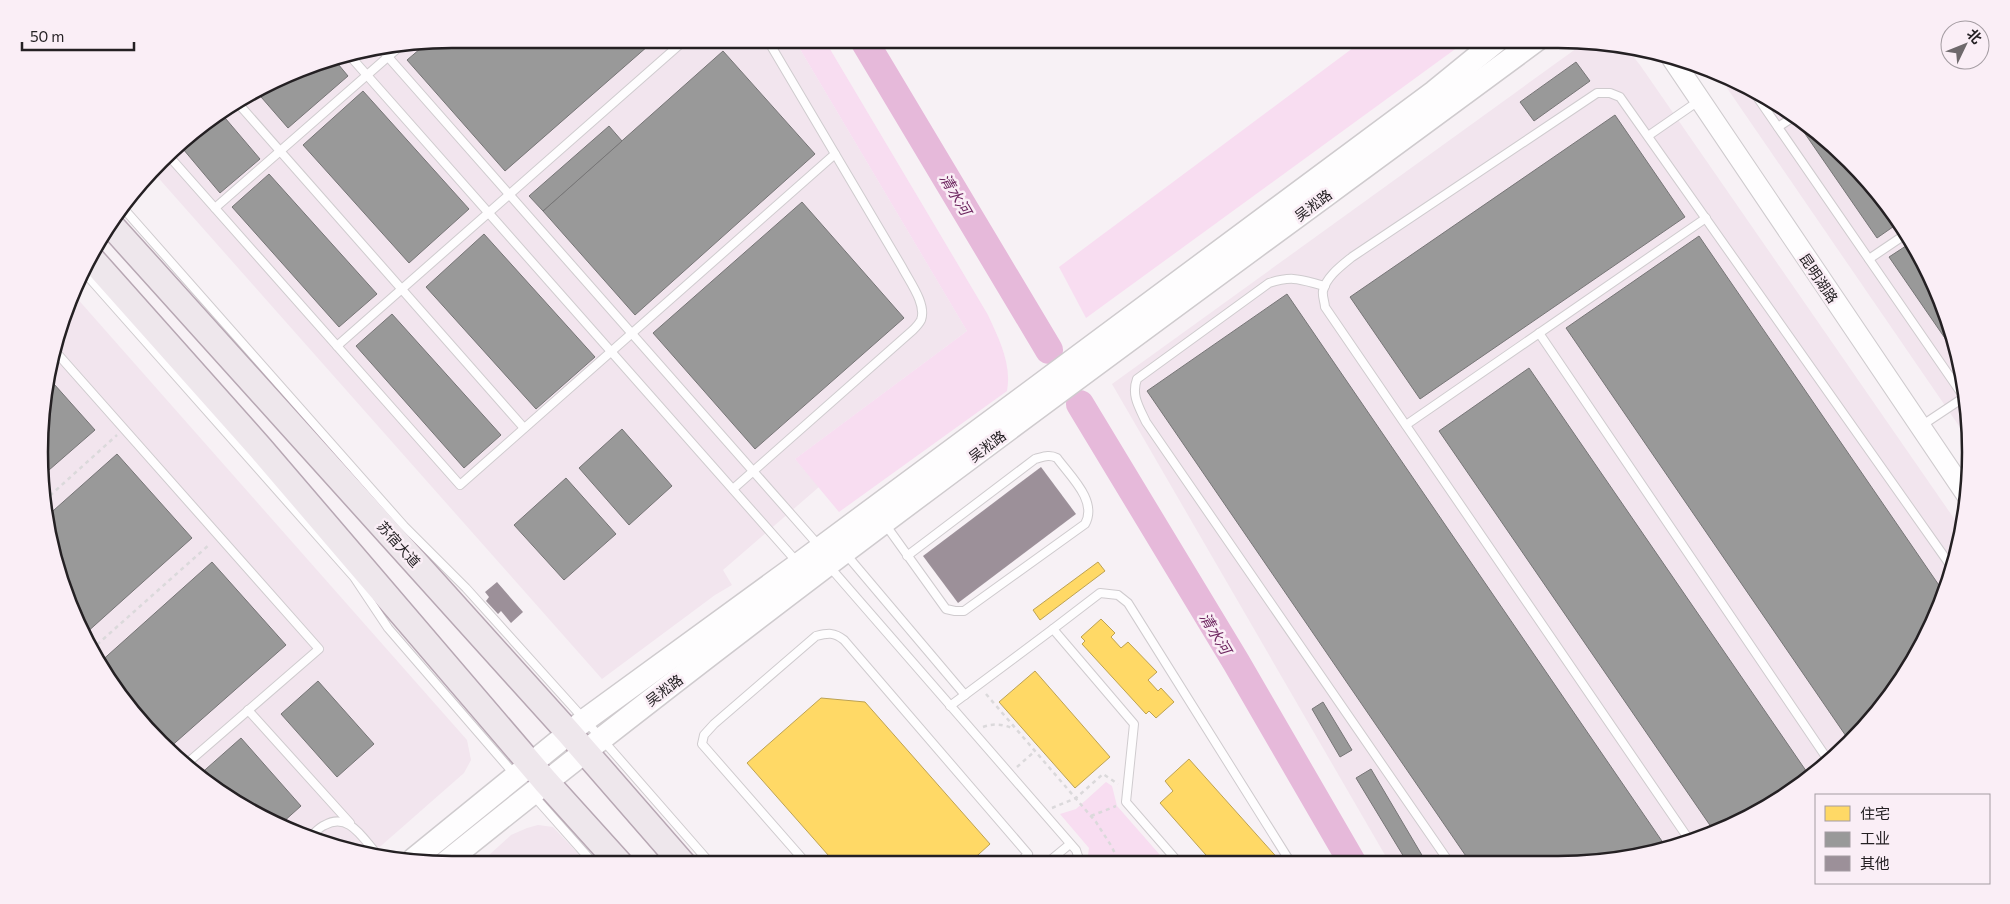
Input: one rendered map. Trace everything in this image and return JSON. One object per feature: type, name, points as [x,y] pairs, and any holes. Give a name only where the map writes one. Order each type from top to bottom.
[{"type":"main road","name":"吴淞路","points":[[452,856],[529,781],[585,735],[823,558],[1434,92],[1487,48]]},
{"type":"main road","name":"吴淞路","points":[[823,558],[884,523],[1526,48]]},
{"type":"main road","name":"苏宿大道","points":[[115,229],[585,735],[678,856]]},
{"type":"main road","points":[[95,263],[260,449],[529,781],[612,856]]},
{"type":"main road","name":"吴淞路","points":[[419,855],[529,781]]},
{"type":"street","name":"昆明湖路","points":[[1676,65],[1961,487]]},
{"type":"lane","points":[[337,346],[676,48]]},
{"type":"lane","points":[[733,489],[920,322],[922,312],[920,301],[902,267],[772,48]]},
{"type":"lane","points":[[215,208],[394,52]]},
{"type":"lane","points":[[385,53],[754,471],[823,558],[1076,850],[1078,856]]},
{"type":"lane","points":[[353,60],[733,489],[823,558],[965,695]]},
{"type":"lane","points":[[1686,836],[1326,307],[1322,292],[1329,279],[1352,257],[1596,93],[1610,93],[1620,97],[1947,562]]},
{"type":"lane","points":[[1648,136],[1700,100]]},
{"type":"lane","points":[[1761,103],[1957,387]]},
{"type":"lane","points":[[241,107],[524,428]]},
{"type":"lane","points":[[1778,127],[1789,120]]},
{"type":"lane","points":[[172,160],[460,485],[835,154]]},
{"type":"lane","points":[[127,212],[404,526],[466,588],[585,735],[703,856]]},
{"type":"lane","points":[[1406,425],[1706,218]]},
{"type":"lane","points":[[1869,259],[1901,238]]},
{"type":"lane","points":[[88,276],[354,578],[388,628],[529,781],[588,856]]},
{"type":"lane","points":[[1325,286],[1298,279],[1285,278],[1269,283],[1137,379],[1134,388],[1136,401],[1151,430],[1445,856]]},
{"type":"lane","points":[[1539,333],[1825,756]]},
{"type":"lane","points":[[59,356],[319,649],[190,760]]},
{"type":"lane","points":[[1920,427],[1959,402]]},
{"type":"lane","points":[[884,523],[907,556],[946,609],[964,611],[1085,524],[1089,517],[1090,509],[1086,498],[1057,458],[1051,455],[1043,456],[1035,459],[907,556]]},
{"type":"lane","points":[[950,706],[1100,593],[1118,595],[1128,603],[1287,856]]},
{"type":"lane","points":[[1053,629],[1134,724],[1126,802],[1174,856]]},
{"type":"lane","points":[[800,856],[702,744],[704,734],[714,724],[816,636],[828,633],[837,634],[844,640],[1028,854],[1026,856]]},
{"type":"lane","points":[[248,710],[372,849]]},
{"type":"lane","points":[[315,833],[324,825],[338,821],[350,823]]},
{"type":"lane","points":[[1056,856],[1070,844]]},
{"type":"path","points":[[50,496],[124,429]]},
{"type":"path","points":[[97,645],[219,536]]},
{"type":"path","points":[[978,685],[1091,816],[1116,856]]},
{"type":"path","points":[[972,731],[990,724],[1005,725],[1016,730]]},
{"type":"path","points":[[1009,774],[1035,751]]},
{"type":"path","points":[[1043,812],[1076,798],[1103,774],[1128,790]]},
{"type":"path","points":[[1091,816],[1126,802]]},
{"type":"shaded area","points":[[426,48],[799,48],[967,331],[795,459],[819,487],[723,570],[732,585],[715,595],[602,679],[157,176],[185,148],[227,116],[273,89],[297,78],[347,61],[399,51]]},
{"type":"shaded area","points":[[799,48],[829,48],[988,315],[1004,352],[1008,371],[1007,391],[839,512],[795,459],[967,331]]},
{"type":"shaded area","points":[[1353,48],[1457,48],[1086,318],[1059,267]]},
{"type":"shaded area","points":[[1577,48],[1631,54],[1956,522],[1955,531],[1949,557],[1932,607],[1908,654],[1879,698],[1862,719],[1825,756],[1783,788],[1760,802],[1713,826],[1688,835],[1663,843],[1611,853],[1584,856],[1386,856],[1112,384]]},
{"type":"shaded area","points":[[1723,83],[1783,116],[1825,148],[1862,185],[1894,227],[1921,273],[1941,322],[1955,373],[1962,430]]},
{"type":"shaded area","points":[[77,299],[467,740],[471,760],[464,773],[377,850],[373,849],[347,843],[297,826],[250,802],[227,788],[185,756],[148,719],[116,677],[89,631],[69,582],[55,531],[48,478],[48,426],[55,373],[61,347]]},
{"type":"shaded area","points":[[1106,782],[1112,786],[1117,806],[1161,856],[1088,856],[1089,848],[1060,814],[1076,809]]},
{"type":"shaded area","points":[[538,825],[553,827],[580,856],[488,856],[511,835]]},
{"type":"building: 住宅","points":[[1098,562],[1105,571],[1040,620],[1033,610]]},
{"type":"building: 住宅","points":[[1101,619],[1115,633],[1111,637],[1121,648],[1128,642],[1157,672],[1148,680],[1158,691],[1161,688],[1174,702],[1156,718],[1149,711],[1146,714],[1082,644],[1085,641],[1081,637]]},
{"type":"building: 住宅","points":[[1035,671],[1110,757],[1075,788],[999,702]]},
{"type":"building: 住宅","points":[[821,698],[865,702],[990,844],[977,856],[829,856],[747,763]]},
{"type":"building: 住宅","points":[[1189,759],[1276,856],[1207,856],[1160,803],[1173,791],[1165,781]]},
{"type":"building: 工业","points":[[426,48],[646,48],[505,171],[407,60],[420,49]]},
{"type":"building: 工业","points":[[723,51],[815,154],[635,315],[543,211]]},
{"type":"building: 工业","points":[[1576,62],[1590,81],[1534,121],[1520,102]]},
{"type":"building: 工业","points":[[338,64],[348,76],[288,128],[260,96],[297,78]]},
{"type":"building: 工业","points":[[363,91],[469,209],[409,263],[303,145]]},
{"type":"building: 工业","points":[[1615,115],[1685,217],[1420,399],[1350,297]]},
{"type":"building: 工业","points":[[225,118],[260,159],[220,193],[183,149]]},
{"type":"building: 工业","points":[[609,126],[622,141],[543,211],[529,196]]},
{"type":"building: 工业","points":[[1802,130],[1825,148],[1862,185],[1894,226],[1877,238]]},
{"type":"building: 工业","points":[[269,174],[377,294],[339,327],[232,207]]},
{"type":"building: 工业","points":[[802,202],[904,318],[755,449],[653,333]]},
{"type":"building: 工业","points":[[484,234],[595,357],[536,409],[426,287]]},
{"type":"building: 工业","points":[[1699,236],[1940,586],[1921,631],[1894,677],[1862,719],[1846,736],[1566,328]]},
{"type":"building: 工业","points":[[1906,246],[1932,297],[1947,341],[1889,257]]},
{"type":"building: 工业","points":[[1287,294],[1663,843],[1637,849],[1584,856],[1466,856],[1147,391]]},
{"type":"building: 工业","points":[[392,314],[501,435],[464,468],[356,346]]},
{"type":"building: 工业","points":[[1529,368],[1806,771],[1760,802],[1711,827],[1439,431]]},
{"type":"building: 工业","points":[[53,383],[95,430],[48,471],[48,426]]},
{"type":"building: 工业","points":[[622,429],[672,486],[629,525],[579,468]]},
{"type":"building: 工业","points":[[117,454],[192,538],[89,631],[78,607],[61,557],[52,512]]},
{"type":"building: 工业","points":[[566,478],[616,534],[564,580],[514,525]]},
{"type":"building: 工业","points":[[212,562],[286,645],[173,745],[131,698],[105,658]]},
{"type":"building: 工业","points":[[318,681],[374,744],[337,777],[281,714]]},
{"type":"building: 工业","points":[[1323,702],[1352,750],[1340,757],[1312,709]]},
{"type":"building: 工业","points":[[241,738],[301,806],[285,820],[250,802],[204,771]]},
{"type":"building: 工业","points":[[1371,769],[1422,856],[1403,856],[1356,778]]},
{"type":"building: 其他","points":[[1041,467],[1076,514],[958,603],[923,556]]},
{"type":"building: 其他","points":[[497,582],[523,612],[511,623],[501,611],[498,614],[486,601],[489,597],[485,592]]},
{"type":"waterway","name":"清水河","points":[[868,48],[1049,350]]},
{"type":"waterway","name":"清水河","points":[[1080,404],[1236,662],[1349,856]]}]
